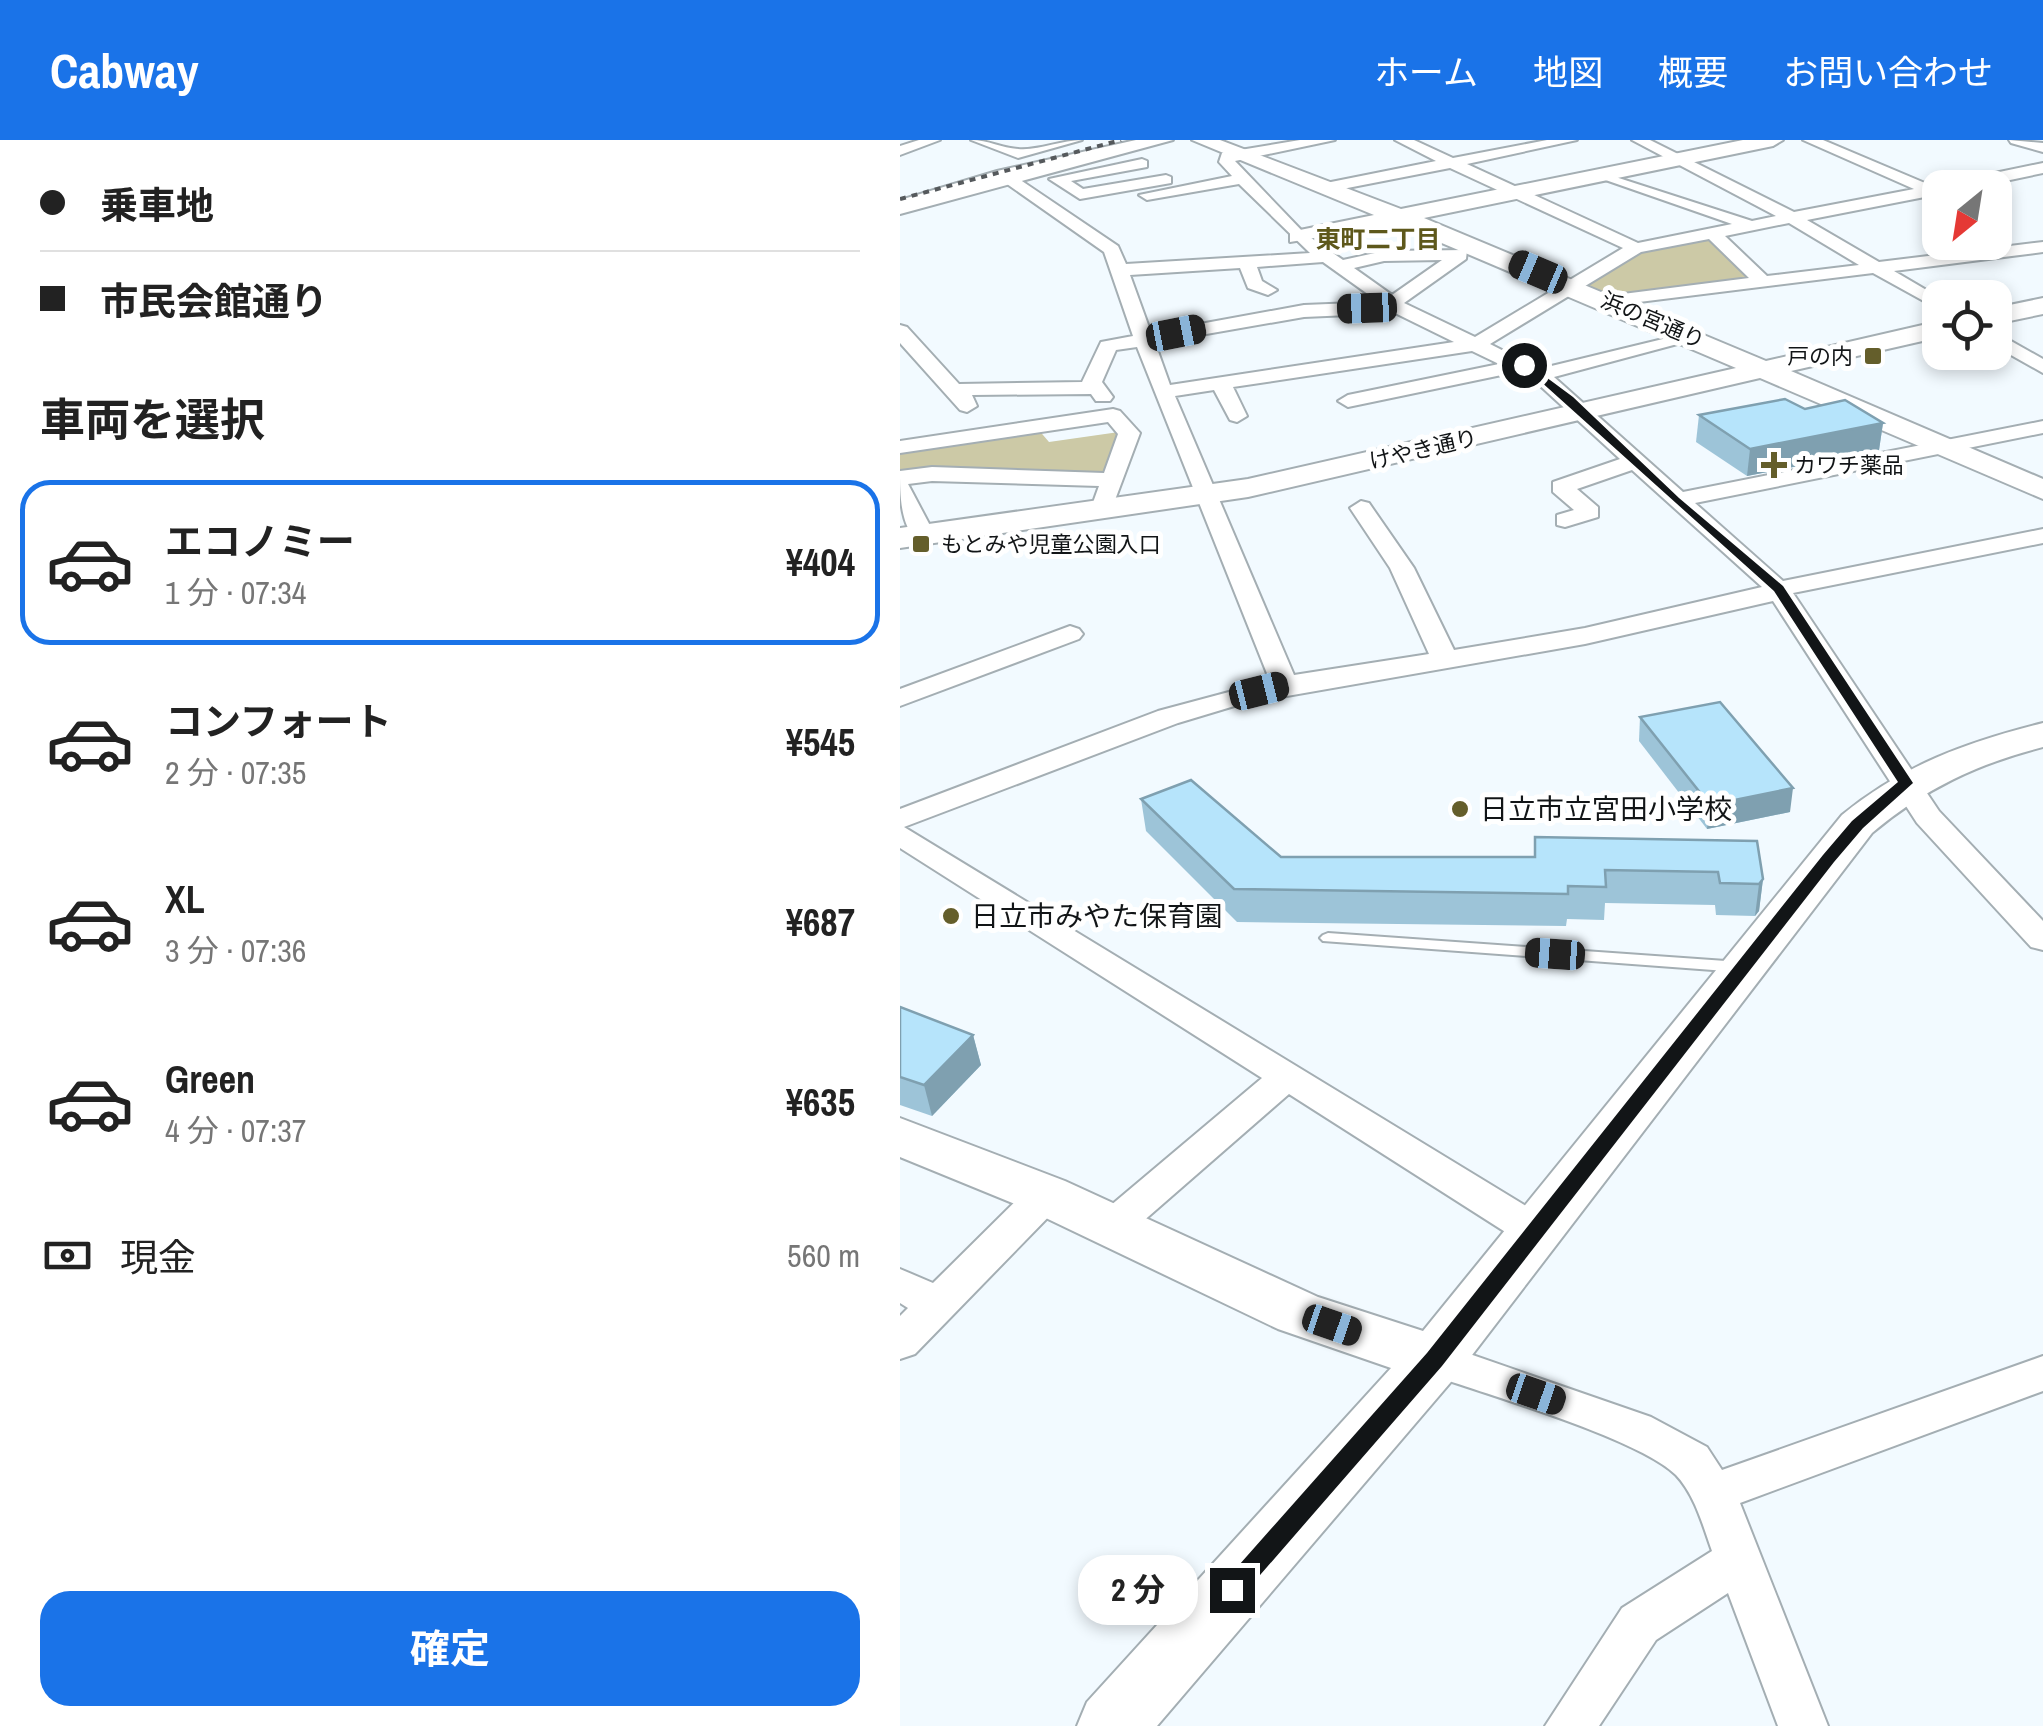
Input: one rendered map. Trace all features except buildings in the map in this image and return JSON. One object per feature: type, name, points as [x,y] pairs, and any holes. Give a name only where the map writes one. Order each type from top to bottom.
[{"type":"street","points":[[900,151],[931,140]]},
{"type":"street","points":[[978,140],[1018,154],[1075,140]]},
{"type":"street","points":[[900,207],[1005,176],[1163,140]]},
{"type":"street","name":"浜の宮通り","points":[[1202,140],[1244,166],[1327,187],[1401,215],[1469,250],[1570,285],[2043,490]]},
{"type":"street","points":[[1051,212],[1244,166],[1328,140]]},
{"type":"street","points":[[1402,140],[1636,248]]},
{"type":"street","points":[[1327,187],[1521,144],[1570,140]]},
{"type":"street","points":[[1639,140],[1792,218],[1922,295]]},
{"type":"street","points":[[1298,236],[1772,140]]},
{"type":"street","points":[[1810,140],[1922,183]]},
{"type":"street","points":[[2016,140],[2043,148]]},
{"type":"street","points":[[1118,149],[1174,184]]},
{"type":"street","points":[[1142,164],[1057,179],[1080,194],[1174,184]]},
{"type":"street","points":[[1244,166],[1298,236],[1396,304],[1531,370],[1778,589],[1928,817],[2027,907],[2043,940]]},
{"type":"street","points":[[2012,173],[2043,168]]},
{"type":"street","points":[[1602,174],[1752,226]]},
{"type":"street","points":[[1005,176],[1051,212],[1071,219],[1112,250],[1144,339],[1145,413],[1129,433],[1101,511]]},
{"type":"street","points":[[2012,176],[2043,190]]},
{"type":"street","points":[[900,447],[1145,413],[1222,383],[1476,344],[1636,248],[1922,192]]},
{"type":"street","points":[[1712,234],[1764,284]]},
{"type":"street","points":[[1118,270],[1247,261],[1333,262],[1469,250]]},
{"type":"street","points":[[1089,388],[1108,346],[1304,311],[1396,304],[1469,250]]},
{"type":"street","points":[[1607,301],[2039,250]]},
{"type":"street","points":[[1247,261],[1254,284],[1268,290]]},
{"type":"street","points":[[2012,312],[2043,306]]},
{"type":"street","points":[[900,331],[990,432]]},
{"type":"street","name":"けやき通り","points":[[911,537],[1210,495],[1584,414],[1922,333]]},
{"type":"street","points":[[1348,401],[1531,370],[1689,335]]},
{"type":"street","points":[[2012,348],[2043,367]]},
{"type":"street","points":[[1222,383],[1237,416]]},
{"type":"street","points":[[954,391],[988,386],[1097,387],[1145,413],[1210,495],[1285,685]]},
{"type":"street","points":[[1674,500],[2043,427]]},
{"type":"street","points":[[1564,520],[1590,512],[1561,487],[1634,462]]},
{"type":"street","points":[[900,478],[932,474],[1109,480]]},
{"type":"street","points":[[900,488],[911,537]]},
{"type":"street","points":[[1361,508],[1402,568],[1444,657]]},
{"type":"street","points":[[900,819],[1168,717],[1285,685],[1585,636],[1760,598],[1778,589],[2043,536]]},
{"type":"street","points":[[905,691],[1070,634]]},
{"type":"street","points":[[1112,1726],[1435,1360],[1858,824],[1906,783],[1957,759],[2043,734]]},
{"type":"street","points":[[900,835],[1534,1232]]},
{"type":"street","points":[[1111,1227],[1286,1078]]},
{"type":"street","points":[[900,1136],[1046,1195],[1298,1313],[1636,1430],[1691,1462],[1712,1494],[1740,1559],[1803,1726]]},
{"type":"street","points":[[900,1342],[1046,1195]]},
{"type":"street","points":[[900,1286],[938,1304]]},
{"type":"street","points":[[1712,1494],[2043,1373]]},
{"type":"street","points":[[1570,1726],[1639,1624],[1740,1559]]},
{"type":"lane","points":[[1328,938],[1744,967]]},
{"type":"shaded area","points":[[1706,234],[1765,284],[1609,298],[1570,285],[1636,248]]},
{"type":"shaded area","points":[[1037,428],[1049,442],[1119,432],[1107,477],[900,471],[900,451]]},
{"type":"railway","points":[[900,199],[1121,140]]},
{"type":"place","name":"戸の内","points":[[1873,356]]},
{"type":"place","name":"カワチ薬品","points":[[1774,465]]},
{"type":"place","name":"もとみや児童公園入口","points":[[921,544]]},
{"type":"place","name":"日立市立宮田小学校","points":[[1460,809]]},
{"type":"place","name":"日立市みやた保育園","points":[[951,916]]},
{"type":"district","name":"東町二丁目","points":[[1378,239]]},
{"type":"route","points":[[1232,1590],[1435,1360],[1829,858],[1858,824],[1906,783],[1778,589],[1674,500],[1570,400],[1524,365]]}]
